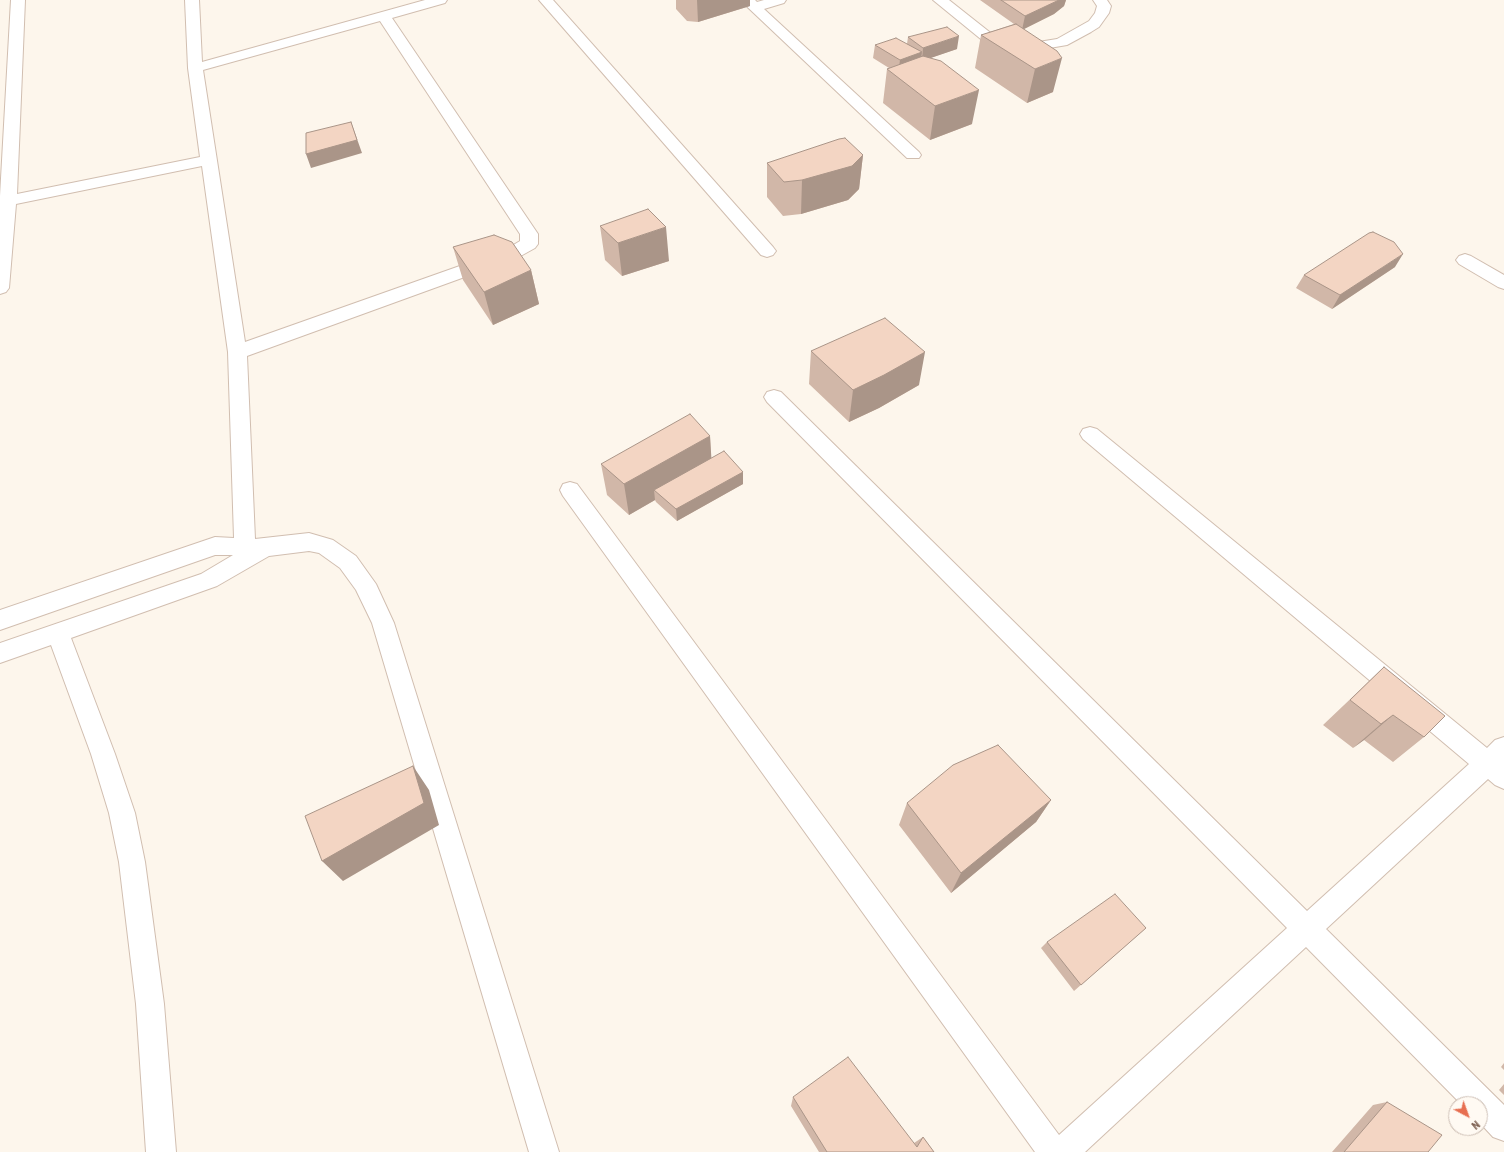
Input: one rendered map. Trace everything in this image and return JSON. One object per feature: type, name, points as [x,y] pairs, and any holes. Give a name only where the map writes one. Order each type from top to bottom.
[{"type":"street","points":[[0,288],[4,202],[18,0]]},
{"type":"street","points":[[192,0],[195,68],[237,352],[244,524],[255,548]]},
{"type":"street","points":[[195,68],[440,0]]},
{"type":"street","points":[[546,0],[767,251]]},
{"type":"street","points":[[751,4],[779,0]]},
{"type":"street","points":[[940,0],[987,37],[1010,47],[1026,48],[1062,42],[1086,30],[1094,24],[1102,13],[1104,6],[1100,0]]},
{"type":"street","points":[[751,4],[914,155]]},
{"type":"street","points":[[237,352],[511,254],[529,244],[529,234],[383,15]]},
{"type":"street","points":[[4,202],[209,160]]},
{"type":"street","points":[[1465,260],[1504,283]]},
{"type":"street","points":[[774,397],[1504,1126]]},
{"type":"street","points":[[1063,1152],[1307,928],[1498,763],[1090,434]]},
{"type":"street","points":[[570,490],[1054,1152]]},
{"type":"street","points":[[0,620],[215,546],[255,548],[309,542],[325,546],[348,562],[365,584],[383,623],[544,1152]]},
{"type":"street","points":[[0,653],[209,580],[255,548]]},
{"type":"street","points":[[58,633],[103,754],[122,813],[132,862],[150,1004],[161,1152]]},
{"type":"building","points":[[1001,0],[1059,0],[1025,16]]},
{"type":"building","points":[[1016,24],[1057,51],[1062,58],[1035,69],[981,35]]},
{"type":"building","points":[[947,27],[959,36],[923,48],[908,37]]},
{"type":"building","points":[[896,38],[922,52],[900,60],[875,45]]},
{"type":"building","points":[[923,56],[941,61],[979,90],[935,106],[887,69]]},
{"type":"building","points":[[351,122],[357,140],[306,154],[306,133]]},
{"type":"building","points":[[845,138],[863,155],[852,166],[802,180],[784,182],[767,163],[839,139]]},
{"type":"building","points":[[648,209],[666,227],[618,243],[600,226]]},
{"type":"building","points":[[1373,232],[1394,242],[1403,254],[1340,295],[1304,275],[1369,233]]},
{"type":"building","points":[[494,235],[512,242],[531,270],[484,292],[453,247]]},
{"type":"building","points":[[885,318],[925,352],[884,375],[853,390],[811,351]]},
{"type":"building","points":[[690,414],[710,436],[624,484],[601,464]]},
{"type":"building","points":[[724,451],[743,472],[676,509],[654,490]]},
{"type":"building","points":[[1384,667],[1445,716],[1424,737],[1393,715],[1381,724],[1350,700]]},
{"type":"building","points":[[998,745],[1051,800],[961,873],[907,803],[953,765]]},
{"type":"building","points":[[413,766],[424,803],[322,861],[305,816]]},
{"type":"building","points":[[1115,894],[1146,928],[1081,985],[1047,942]]},
{"type":"building","points":[[848,1057],[917,1147],[923,1137],[934,1152],[827,1152],[793,1097]]},
{"type":"building","points":[[1387,1102],[1442,1135],[1428,1152],[1344,1152]]}]
